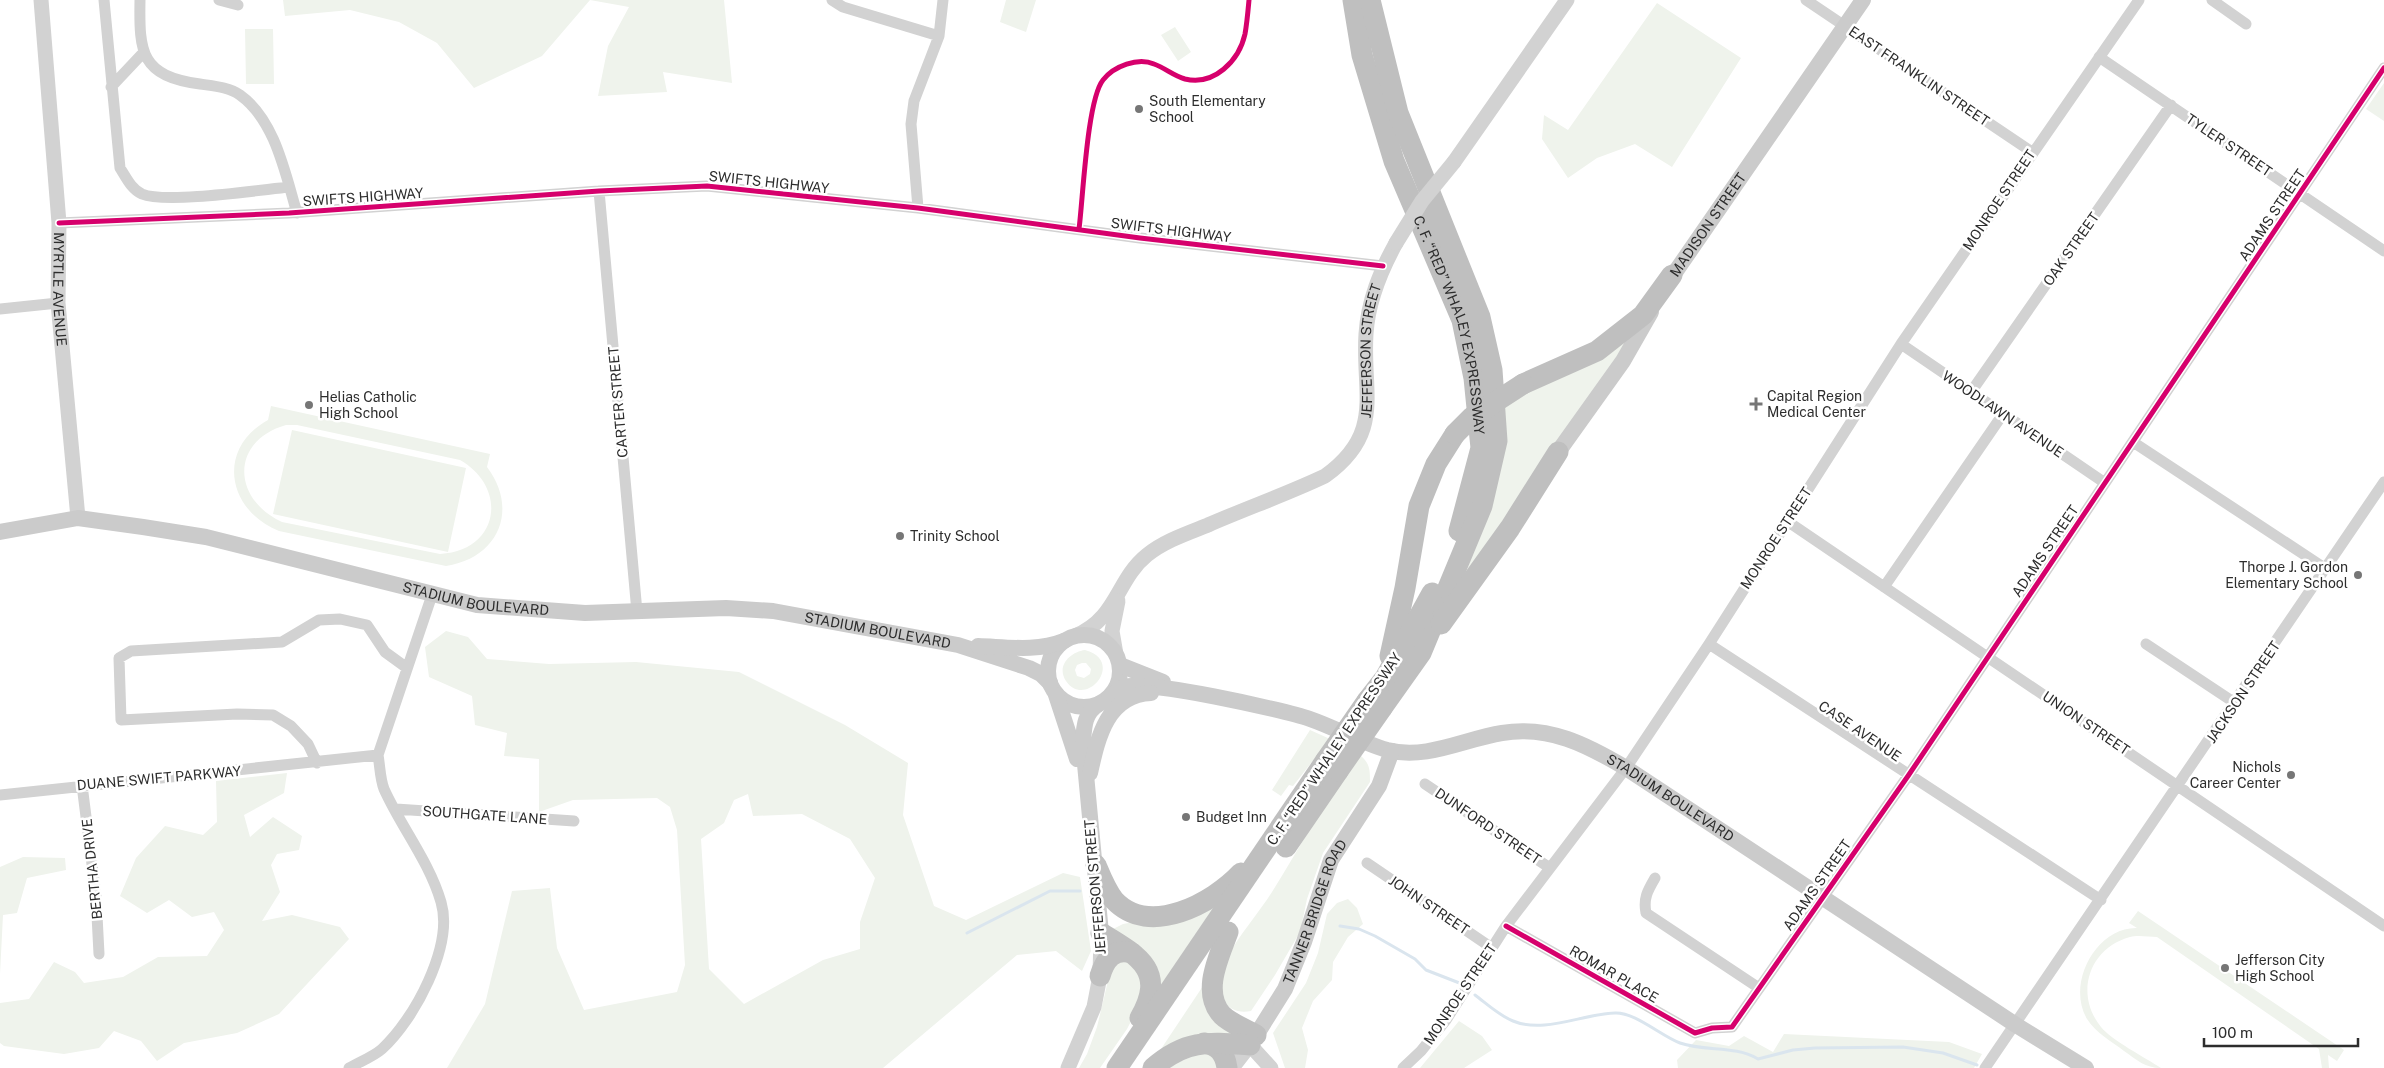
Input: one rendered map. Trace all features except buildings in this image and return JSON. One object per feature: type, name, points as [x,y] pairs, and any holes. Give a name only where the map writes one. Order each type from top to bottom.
[{"type":"highway","name":"C. F. “RED” WHALEY EXPRESSWAY","points":[[1353,0],[1362,55],[1394,161],[1462,320],[1474,378],[1481,448],[1463,522],[1430,598],[1385,678],[1375,704]]},
{"type":"highway","name":"C. F. “RED” WHALEY EXPRESSWAY","points":[[1135,1068],[1228,932],[1332,766],[1375,704],[1421,653],[1482,506],[1497,441],[1492,370],[1480,317],[1398,113],[1370,0]]},
{"type":"highway","points":[[1385,678],[1405,588],[1419,506],[1436,464],[1455,434],[1472,417],[1523,384],[1597,351],[1643,315],[1672,276]]},
{"type":"highway","points":[[1421,653],[1510,528],[1558,452]]},
{"type":"highway","name":"C. F. “RED” WHALEY EXPRESSWAY","points":[[1115,1068],[1275,837],[1332,766]]},
{"type":"highway","points":[[1115,1068],[1151,995],[1149,971],[1143,961],[1101,931],[1118,921],[1174,913],[1211,898],[1237,878],[1275,837]]},
{"type":"highway","points":[[1096,866],[1114,900],[1129,911],[1146,917]]},
{"type":"highway","points":[[1228,932],[1212,980],[1214,1002],[1224,1016],[1253,1040]]},
{"type":"highway","points":[[1100,976],[1104,963],[1110,956],[1124,951],[1132,953]]},
{"type":"highway","points":[[1153,1068],[1167,1056],[1186,1046],[1201,1043],[1253,1040]]},
{"type":"highway","points":[[1201,1043],[1212,1044],[1219,1048],[1224,1055],[1227,1068]]},
{"type":"main road","name":"MADISON STREET","points":[[1558,452],[1623,361],[1672,276],[1812,71],[1863,0]]},
{"type":"main road","name":"STADIUM BOULEVARD","points":[[0,532],[78,518],[206,537],[477,605],[538,610],[637,612],[726,608],[773,611],[958,645]]},
{"type":"main road","points":[[1087,635],[1109,644],[1118,659],[1120,677],[1116,688],[1104,701],[1087,708],[1076,706],[1064,702],[1041,674],[1029,668],[958,645],[1033,649],[1048,647],[1087,635]]},
{"type":"main road","points":[[1069,639],[1055,649],[1050,660],[1048,672],[1087,790]]},
{"type":"main road","points":[[1118,659],[1202,695]]},
{"type":"main road","points":[[1087,790],[1083,729],[1091,709],[1125,686],[1140,685],[1202,695]]},
{"type":"main road","points":[[1087,790],[1098,737],[1122,703],[1130,697],[1143,694],[1182,692]]},
{"type":"main road","name":"STADIUM BOULEVARD","points":[[1202,695],[1280,710],[1328,726],[1368,744],[1392,751],[1419,752],[1443,749],[1502,733],[1526,731],[1564,736],[1626,768],[2016,1025],[2086,1068]]},
{"type":"main road","name":"TANNER BRIDGE ROAD","points":[[1253,1040],[1285,989],[1304,942],[1331,860],[1379,786],[1392,751]]},
{"type":"main road","name":"JEFFERSON STREET","points":[[1087,790],[1101,931]]},
{"type":"street","name":"MYRTLE AVENUE","points":[[41,0],[59,223],[58,303],[78,518]]},
{"type":"street","points":[[104,0],[120,168],[132,186],[143,194],[192,197],[289,187]]},
{"type":"street","points":[[140,0],[139,33],[143,53],[147,60],[162,74],[178,81],[218,86],[238,94],[254,108],[271,137],[297,213]]},
{"type":"street","points":[[219,0],[238,6]]},
{"type":"street","points":[[832,0],[844,7],[939,36]]},
{"type":"street","points":[[918,208],[911,124],[914,101],[939,36],[943,0]]},
{"type":"street","name":"JEFFERSON STREET","points":[[1069,639],[1086,631],[1102,619],[1146,555],[1180,536],[1324,476],[1340,465],[1352,450],[1365,419],[1368,403],[1366,334],[1371,300],[1383,266],[1422,201],[1454,162],[1567,0]]},
{"type":"street","name":"EAST FRANKLIN STREET","points":[[1806,0],[2032,152]]},
{"type":"street","name":"MONROE STREET","points":[[1403,1068],[1421,1051],[1446,1020],[1506,926],[1626,768],[1709,644],[1901,344],[2032,152],[2139,0]]},
{"type":"street","points":[[2212,0],[2246,24]]},
{"type":"street","points":[[111,87],[143,53]]},
{"type":"street","name":"TYLER STREET","points":[[2099,57],[2384,251]]},
{"type":"street","name":"ADAMS STREET","points":[[1712,1028],[1732,1027],[1822,896],[1908,776],[2384,68]]},
{"type":"street","name":"OAK STREET","points":[[1971,392],[2171,105]]},
{"type":"street","name":"SWIFTS HIGHWAY","points":[[59,223],[297,213],[599,191],[707,186],[918,208],[1150,239],[1383,266]]},
{"type":"street","name":"CARTER STREET","points":[[599,191],[637,612]]},
{"type":"street","points":[[0,309],[58,303]]},
{"type":"street","name":"WOODLAWN AVENUE","points":[[1901,344],[2105,483]]},
{"type":"street","points":[[1884,587],[2003,414]]},
{"type":"street","points":[[2133,442],[2326,569]]},
{"type":"street","name":"JACKSON STREET","points":[[1985,1068],[2179,786],[2384,482]]},
{"type":"street","name":"UNION STREET","points":[[1787,521],[2384,926]]},
{"type":"street","points":[[1118,659],[1112,631],[1121,590]]},
{"type":"street","points":[[349,1068],[381,1050],[409,1020],[429,984],[441,938],[443,919],[441,903],[426,866],[384,788],[378,756],[432,595]]},
{"type":"street","points":[[317,763],[308,744],[292,726],[274,715],[238,714],[121,720],[119,658],[131,651],[282,642],[320,620],[340,619],[367,625],[385,652],[407,668]]},
{"type":"street","name":"CASE AVENUE","points":[[1709,644],[1908,776],[2101,900]]},
{"type":"street","points":[[2146,644],[2235,703]]},
{"type":"street","name":"DUANE SWIFT PARKWAY","points":[[0,795],[82,785],[378,756]]},
{"type":"street","name":"DUNFORD STREET","points":[[1425,784],[1550,868]]},
{"type":"street","name":"BERTHA DRIVE","points":[[82,785],[96,896],[99,954]]},
{"type":"street","name":"SOUTHGATE LANE","points":[[396,809],[574,821]]},
{"type":"street","name":"JOHN STREET","points":[[1367,863],[1492,948]]},
{"type":"street","points":[[1655,878],[1646,894],[1644,904],[1646,913],[1759,988]]},
{"type":"street","name":"ROMAR PLACE","points":[[1506,926],[1695,1033],[1712,1028]]},
{"type":"street","name":"JEFFERSON STREET","points":[[1068,1068],[1094,1007],[1100,976],[1101,931]]},
{"type":"street","points":[[1232,1068],[1253,1040],[1271,1068]]},
{"type":"shaded area","points":[[283,0],[590,0],[542,56],[474,88],[437,43],[399,22],[350,10],[285,16]]},
{"type":"shaded area","points":[[590,0],[724,0],[732,83],[663,72],[667,92],[598,96],[608,46],[629,7]]},
{"type":"shaded area","points":[[1006,0],[1036,0],[1026,32],[1000,22]]},
{"type":"shaded area","points":[[1657,3],[1741,58],[1672,167],[1635,144],[1597,158],[1568,178],[1542,139],[1544,115],[1568,130]]},
{"type":"shaded area","points":[[1175,27],[1191,52],[1178,61],[1161,35]]},
{"type":"shaded area","points":[[245,29],[273,29],[274,84],[246,84]]},
{"type":"shaded area","points":[[2384,83],[2384,121],[2366,109]]},
{"type":"shaded area","points":[[1635,333],[1461,586],[1490,506],[1505,399]]},
{"type":"shaded area","points":[[271,406],[490,454],[487,467],[497,483],[502,499],[502,515],[498,529],[491,542],[479,553],[464,561],[446,566],[279,531],[261,521],[248,509],[239,494],[235,478],[235,462],[240,447],[251,432],[268,420]],"holes":[[[286,425],[297,425],[460,460],[476,472],[486,486],[491,501],[490,516],[485,530],[475,542],[460,550],[440,554],[282,522],[266,512],[254,499],[247,485],[244,471],[247,457],[255,444],[268,433]]]},
{"type":"shaded area","points":[[292,430],[466,468],[448,552],[273,514]]},
{"type":"shaded area","points":[[446,631],[468,637],[487,659],[549,664],[636,662],[739,672],[845,725],[908,763],[903,815],[934,906],[966,920],[1063,873],[1080,877],[1091,951],[1082,971],[1056,951],[1017,955],[883,1068],[447,1068],[485,1004],[512,891],[550,888],[557,948],[584,1010],[677,992],[685,965],[677,830],[670,807],[657,798],[573,800],[539,812],[539,759],[504,756],[507,733],[475,725],[472,696],[429,677],[425,647]],"holes":[[[748,794],[753,816],[802,814],[850,839],[875,878],[860,922],[860,949],[823,960],[744,1004],[709,969],[701,839],[724,823],[734,800]]]},
{"type":"shaded area","points":[[1085,650],[1097,656],[1102,664],[1102,672],[1098,680],[1092,687],[1083,690],[1074,688],[1066,681],[1063,675],[1066,661],[1079,651]],"holes":[[[1086,663],[1091,669],[1090,674],[1084,678],[1077,676],[1075,670],[1077,665]]]},
{"type":"shaded area","points":[[1310,730],[1330,739],[1293,786],[1289,785],[1281,796],[1272,790]]},
{"type":"shaded area","points":[[1361,756],[1369,768],[1370,782],[1323,853],[1307,899],[1300,932],[1251,1011],[1240,1011],[1231,1008],[1222,995],[1221,986],[1223,967],[1227,958],[1272,892],[1336,788]]},
{"type":"shaded area","points":[[287,773],[284,793],[244,815],[250,837],[273,817],[302,836],[299,850],[277,854],[271,865],[280,892],[262,921],[292,915],[340,927],[349,939],[279,1014],[237,1033],[184,1043],[157,1061],[141,1041],[114,1031],[99,1048],[64,1054],[4,1046],[0,1043],[0,1003],[29,999],[54,962],[75,972],[84,983],[123,977],[158,957],[207,956],[224,930],[214,912],[192,917],[169,900],[147,913],[120,896],[136,858],[165,826],[203,835],[217,822],[216,781]]},
{"type":"shaded area","points":[[23,857],[65,858],[66,870],[27,878],[17,913],[3,915],[0,974],[0,867]]},
{"type":"shaded area","points":[[1348,899],[1357,908],[1363,924],[1348,937],[1333,962],[1332,980],[1313,1001],[1302,1028],[1308,1050],[1305,1068],[1285,1068],[1273,1033],[1306,983],[1318,953],[1327,914],[1337,903]]},
{"type":"shaded area","points":[[1215,907],[1162,986],[1113,929],[1123,924]]},
{"type":"shaded area","points":[[2138,911],[2344,1050],[2337,1061],[2328,1055],[2329,1068],[2322,1068],[2319,1049],[2157,937],[2133,936],[2116,943],[2104,951],[2090,974],[2088,1001],[2093,1014],[2106,1032],[2120,1043],[2161,1068],[2150,1067],[2141,1063],[2104,1036],[2087,1019],[2081,1005],[2080,990],[2083,975],[2089,960],[2098,947],[2109,937],[2122,930],[2137,928],[2129,923]]},
{"type":"shaded area","points":[[1127,960],[1141,972],[1140,1004],[1127,1029],[1100,1068],[1079,1068],[1087,1054],[1097,1027],[1112,964]]},
{"type":"shaded area","points":[[1207,980],[1236,1035],[1159,1052]]},
{"type":"shaded area","points":[[1459,1021],[1482,1036],[1492,1050],[1464,1068],[1420,1068]]},
{"type":"shaded area","points":[[1784,1034],[1949,1042],[1982,1054],[1974,1068],[1678,1068],[1677,1060],[1696,1040],[1729,1046],[1744,1036],[1773,1052]]},
{"type":"shaded area","points":[[1211,1049],[1221,1068],[1164,1068]]},
{"type":"waterway","points":[[967,933],[1050,891],[1080,891]]},
{"type":"waterway","points":[[1340,926],[1359,929],[1375,936],[1415,959],[1426,970],[1462,984]]},
{"type":"waterway","points":[[1475,995],[1503,1016],[1525,1024],[1550,1024],[1602,1014],[1623,1014],[1639,1020],[1680,1043],[1740,1052],[1758,1059],[1793,1050],[1815,1048],[1903,1047],[1943,1053],[1977,1065]]},
{"type":"cycle path","points":[[1079,229],[1089,128],[1093,108],[1103,80],[1113,71],[1134,62],[1148,62],[1185,79],[1206,79],[1215,75],[1231,62],[1242,44],[1246,30],[1249,0]]},
{"type":"cycle path","points":[[1506,926],[1695,1033],[1712,1028],[1732,1027],[1908,776],[2384,68]]},
{"type":"cycle path","points":[[59,223],[289,213],[599,191],[707,186],[918,208],[1140,238],[1383,266]]},
{"type":"place","name":"South Elementary School","points":[[1139,109]]},
{"type":"place","name":"Capital Region Medical Center","points":[[1756,404]]},
{"type":"place","name":"Helias Catholic High School","points":[[309,405]]},
{"type":"place","name":"Trinity School","points":[[900,536]]},
{"type":"place","name":"Thorpe J. Gordon Elementary School","points":[[2358,575]]},
{"type":"place","name":"Nichols Career Center","points":[[2291,775]]},
{"type":"place","name":"Budget Inn","points":[[1186,817]]},
{"type":"place","name":"Jefferson City High School","points":[[2225,968]]}]
